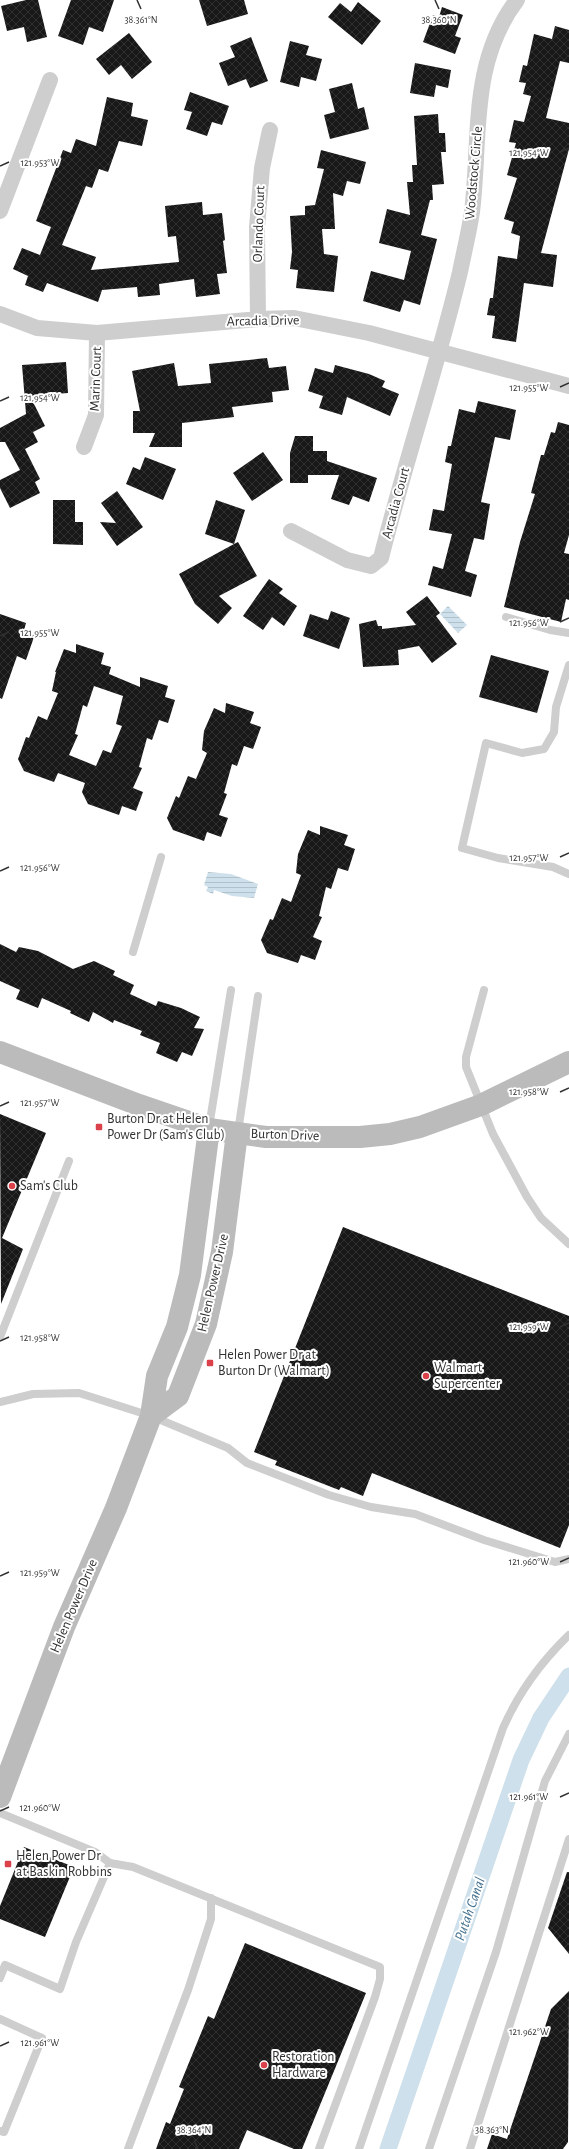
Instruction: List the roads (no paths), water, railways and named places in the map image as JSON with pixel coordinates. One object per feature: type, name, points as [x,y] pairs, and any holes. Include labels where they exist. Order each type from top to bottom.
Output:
[{"type":"street","name":"Woodstock Circle","points":[[439,351],[460,272],[472,213],[483,76],[488,54],[507,13],[517,0]]},
{"type":"street","points":[[0,211],[50,80]]},
{"type":"street","name":"Orlando Court","points":[[258,319],[257,227],[262,168],[270,130]]},
{"type":"street","name":"Arcadia Drive","points":[[0,314],[37,328],[97,333],[258,319],[294,318],[369,333],[569,386]]},
{"type":"street","name":"Marin Court","points":[[84,447],[96,415],[97,333]]},
{"type":"street","name":"Arcadia Court","points":[[291,531],[347,560],[371,566],[381,558],[439,351]]},
{"type":"street","name":"Burton Drive","points":[[0,1052],[139,1105],[209,1129],[266,1137],[360,1137],[390,1134],[420,1127],[481,1105],[569,1062]]},
{"type":"street","name":"Helen Power Drive","points":[[0,1796],[64,1627],[116,1508],[151,1416],[157,1376],[177,1327],[190,1275],[209,1129]]},
{"type":"street","name":"Helen Power Drive","points":[[151,1416],[178,1396],[206,1324],[222,1252],[237,1133]]},
{"type":"lane","points":[[506,617],[550,630],[569,633]]},
{"type":"lane","points":[[569,665],[556,707],[554,732],[544,748],[522,753],[486,743],[462,848],[498,858],[553,867],[569,874]]},
{"type":"lane","points":[[133,952],[161,857]]},
{"type":"lane","points":[[209,1129],[231,990]]},
{"type":"lane","points":[[484,990],[466,1057],[466,1066],[493,1133],[527,1197],[541,1218],[569,1244]]},
{"type":"lane","points":[[237,1133],[258,996]]},
{"type":"lane","points":[[0,1337],[69,1161]]},
{"type":"lane","points":[[0,1402],[33,1394],[78,1393],[151,1416],[228,1448],[246,1463],[329,1496],[371,1507],[415,1514],[484,1540],[555,1562],[569,1559]]},
{"type":"lane","points":[[359,2149],[503,1728],[511,1710],[533,1674],[549,1654],[569,1635]]},
{"type":"lane","points":[[429,2149],[496,1952],[545,1782],[569,1734]]},
{"type":"lane","points":[[0,1813],[95,1852],[110,1863],[133,1867],[380,1967],[380,1979],[375,1997],[319,2149]]},
{"type":"lane","points":[[470,2149],[569,1839]]},
{"type":"lane","points":[[0,1978],[5,1965],[60,1989],[76,1942],[110,1863]]},
{"type":"lane","points":[[128,2149],[188,1990],[211,1919],[211,1898]]},
{"type":"lane","points":[[0,2019],[42,2038],[4,2132],[0,2131]]},
{"type":"water","points":[[448,606],[467,625],[458,633],[440,614]]},
{"type":"water","points":[[208,872],[231,874],[258,884],[254,898],[232,896],[214,890],[213,894],[206,891],[208,887],[204,885]]},
{"type":"waterway","name":"Putah Canal","points":[[388,2149],[521,1760],[541,1718],[569,1676]]},
{"type":"place","name":"Burton Dr at Helen Power Dr (Sam's Club)","points":[[99,1127]]},
{"type":"place","name":"Sam's Club","points":[[12,1186]]},
{"type":"place","name":"Helen Power Dr at Burton Dr (Walmart)","points":[[210,1363]]},
{"type":"place","name":"Walmart Supercenter","points":[[426,1376]]},
{"type":"place","name":"Helen Power Dr at Baskin Robbins","points":[[8,1864]]},
{"type":"place","name":"Restoration Hardware","points":[[264,2065]]}]
